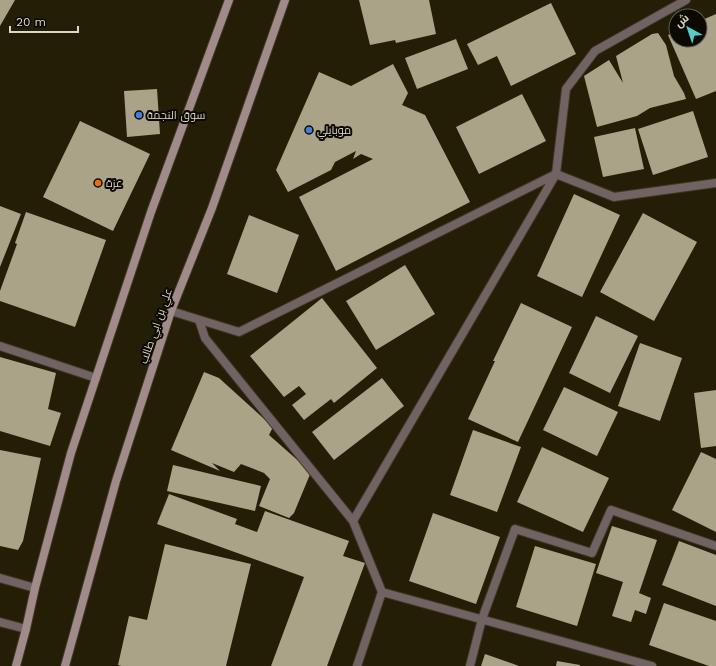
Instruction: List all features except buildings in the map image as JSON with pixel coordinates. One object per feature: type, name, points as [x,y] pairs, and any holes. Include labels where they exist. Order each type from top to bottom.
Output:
[{"type":"main road","points":[[16,666],[71,453],[151,212],[229,0]]},
{"type":"main road","name":"علي بن ابي طالب","points":[[65,666],[116,481],[171,311],[212,208],[285,0]]},
{"type":"street","points":[[353,521],[556,174],[566,88],[595,51],[686,0]]},
{"type":"street","points":[[171,311],[239,332],[556,174],[614,196],[715,184]]},
{"type":"street","points":[[199,320],[205,338],[353,521],[382,592],[357,666]]},
{"type":"street","points":[[0,346],[96,378]]},
{"type":"street","points":[[470,666],[482,619],[515,529],[592,552],[611,510],[716,546]]},
{"type":"street","points":[[0,578],[35,588]]},
{"type":"street","points":[[382,592],[652,666]]},
{"type":"street","points":[[0,622],[26,629]]},
{"type":"place","name":"سوق النجمة","points":[[139,115]]},
{"type":"place","name":"موبايلي","points":[[309,130]]},
{"type":"place","name":"عزة","points":[[98,183]]}]
